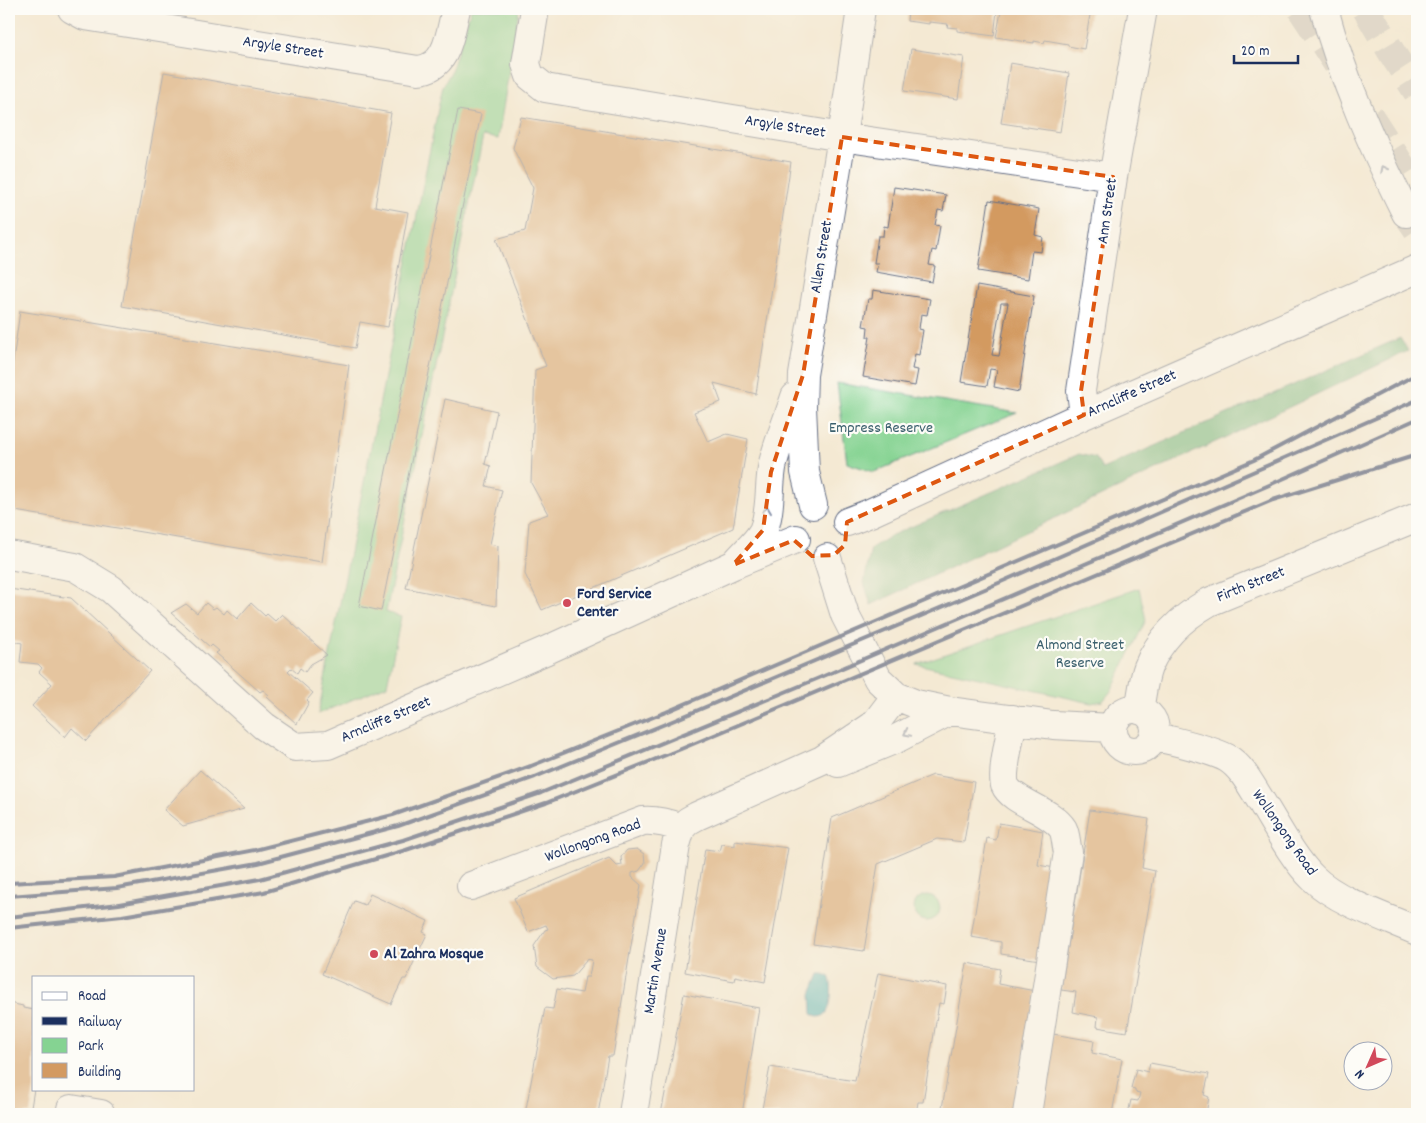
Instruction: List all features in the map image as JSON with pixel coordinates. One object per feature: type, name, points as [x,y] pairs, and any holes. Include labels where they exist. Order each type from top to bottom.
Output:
[{"type":"main road","name":"Argyle Street","points":[[72,9],[85,16],[426,70],[434,66],[446,47],[456,9]]},
{"type":"main road","name":"Argyle Street","points":[[535,9],[526,64],[530,76],[545,88],[842,137],[1113,177]]},
{"type":"main road","name":"Allen Street","points":[[814,505],[805,472],[802,375],[842,137],[861,9]]},
{"type":"main road","name":"Ann Street","points":[[1084,415],[1082,391],[1113,177],[1143,9]]},
{"type":"main road","points":[[1324,9],[1349,88],[1378,156],[1406,213]]},
{"type":"main road","name":"Arncliffe Street","points":[[847,522],[1084,415],[1417,269]]},
{"type":"main road","points":[[733,565],[763,530],[767,514],[771,472],[777,448],[802,375]]},
{"type":"main road","points":[[814,505],[830,506],[843,515],[849,530],[845,544],[834,555],[827,558],[812,556],[800,546],[796,539],[796,522],[800,515],[814,505]]},
{"type":"main road","name":"Firth Street","points":[[1139,710],[1148,667],[1172,630],[1188,614],[1209,602],[1417,517]]},
{"type":"main road","name":"Arncliffe Street","points":[[9,555],[75,566],[111,589],[264,726],[295,747],[328,745],[547,650],[733,565],[796,539]]},
{"type":"main road","points":[[827,558],[845,615],[878,679],[896,696],[916,704],[950,711],[1080,727],[1113,728]]},
{"type":"main road","points":[[681,828],[697,816],[822,760],[874,725],[896,696]]},
{"type":"main road","points":[[1133,709],[1139,710],[1150,717],[1154,723],[1154,736],[1152,742],[1147,747],[1134,751],[1121,747],[1114,735],[1113,728],[1122,713],[1133,709]]},
{"type":"main road","points":[[822,760],[839,763],[896,739],[950,711]]},
{"type":"main road","points":[[1013,719],[1004,771],[1005,785],[1014,795],[1054,818],[1064,831],[1068,852],[1027,1114]]},
{"type":"main road","name":"Wollongong Road","points":[[1154,736],[1217,754],[1228,759],[1246,777],[1312,878],[1328,890],[1347,900],[1417,931]]},
{"type":"main road","name":"Wollongong Road","points":[[472,886],[643,822],[654,820],[681,828]]},
{"type":"main road","name":"Martin Avenue","points":[[633,1114],[676,846],[681,828]]},
{"type":"main road","points":[[71,1109],[101,1114]]},
{"type":"highlighted area","points":[[842,137],[1113,177],[1081,391],[1084,415],[847,522],[845,545],[834,555],[812,556],[794,540],[733,565],[763,530],[771,472],[803,375]]},
{"type":"green space","points":[[471,9],[519,9],[498,139],[483,136],[386,612],[401,617],[387,685],[318,714],[439,104],[443,86],[451,72]]},
{"type":"green space","points":[[1400,338],[1408,351],[871,605],[864,583],[871,548],[892,535],[1079,454],[1096,458],[1102,469]]},
{"type":"green space","name":"Empress Reserve","points":[[837,383],[1017,413],[874,472],[847,463]]},
{"type":"green space","name":"Almond Street Reserve","points":[[1139,588],[1146,620],[1111,691],[1103,701],[1091,703],[916,664]]},
{"type":"green space","points":[[927,895],[936,899],[940,908],[936,917],[927,921],[918,917],[914,908],[918,899]]},
{"type":"water","points":[[819,974],[829,976],[831,994],[829,1009],[823,1016],[817,1017],[812,1014],[811,994]]},
{"type":"building","points":[[908,9],[1091,9],[1084,49],[1045,40],[1044,43],[1034,41],[1034,43],[996,37],[1001,12],[997,11],[994,36],[957,31],[957,28],[947,27],[948,24],[907,21]]},
{"type":"building","points":[[911,49],[964,57],[958,99],[904,91]]},
{"type":"building","points":[[1010,63],[1069,73],[1060,132],[1001,123]]},
{"type":"building","points":[[164,72],[391,113],[375,206],[408,212],[388,327],[360,322],[355,348],[122,306]]},
{"type":"building","points":[[458,110],[481,114],[381,611],[359,606]]},
{"type":"building","points":[[521,117],[791,162],[756,394],[714,383],[721,402],[694,412],[708,442],[727,434],[748,439],[733,528],[542,610],[525,574],[529,521],[548,514],[531,483],[535,370],[546,366],[496,239],[525,231],[533,188],[513,148]]},
{"type":"building","points":[[894,187],[946,195],[943,211],[938,210],[935,225],[940,226],[936,251],[932,250],[929,265],[935,266],[932,282],[876,272],[878,263],[874,263],[878,236],[883,236],[884,226],[888,227]]},
{"type":"building","points":[[989,200],[1039,209],[1035,235],[1043,237],[1041,252],[1032,251],[1028,279],[978,271]]},
{"type":"building","points":[[977,286],[1034,296],[1019,392],[994,387],[997,370],[990,369],[987,386],[961,382]],"holes":[[[1001,303],[1008,303],[999,356],[992,355]]]},
{"type":"building","points":[[873,290],[930,299],[927,315],[921,314],[919,329],[923,330],[919,355],[915,354],[912,369],[918,370],[915,386],[863,377],[870,337],[867,337],[868,327],[863,326],[868,299],[872,299]]},
{"type":"building","points":[[20,311],[349,365],[322,562],[9,510],[9,390]]},
{"type":"building","points":[[445,399],[497,411],[485,464],[491,466],[486,486],[502,490],[490,544],[498,546],[496,606],[406,588]]},
{"type":"building","points":[[9,589],[71,598],[150,671],[86,741],[72,728],[65,737],[32,706],[52,684],[39,672],[42,668],[38,664],[20,662],[22,643],[9,640]]},
{"type":"building","points":[[206,603],[213,609],[216,607],[224,614],[227,610],[237,619],[251,603],[265,616],[267,614],[275,621],[282,614],[327,655],[311,664],[305,672],[300,668],[297,673],[291,668],[288,671],[313,693],[307,700],[309,702],[297,724],[267,697],[269,695],[263,690],[260,692],[216,653],[219,651],[212,645],[210,647],[171,613],[186,604],[197,613]]},
{"type":"building","points":[[200,770],[244,809],[183,826],[164,810]]},
{"type":"building","points":[[933,775],[974,782],[964,842],[937,839],[878,864],[864,951],[813,944],[832,818]]},
{"type":"building","points":[[1090,810],[1149,819],[1142,868],[1155,871],[1127,1032],[1097,1027],[1098,1017],[1073,1012],[1076,992],[1061,990]]},
{"type":"building","points":[[999,823],[1043,831],[1038,865],[1055,868],[1040,960],[1001,954],[1001,942],[971,937],[987,838],[996,840]]},
{"type":"building","points":[[735,841],[788,848],[765,982],[735,976],[734,981],[685,972],[705,849],[720,851],[722,844],[735,846]]},
{"type":"building","points":[[637,849],[644,854],[645,863],[639,871],[632,873],[632,877],[641,885],[613,1056],[608,1056],[598,1114],[525,1114],[545,1008],[553,1009],[557,989],[582,993],[585,977],[589,977],[592,960],[586,959],[573,976],[553,979],[537,967],[534,946],[545,930],[548,929],[546,925],[528,932],[514,898],[609,858],[617,866],[622,865],[621,857],[627,850]]},
{"type":"building","name":"Al Zahra Mosque","points":[[370,894],[428,921],[423,932],[427,934],[406,979],[403,979],[391,1004],[322,974],[354,901],[365,905]]},
{"type":"building","points":[[967,963],[1000,969],[998,984],[1035,991],[1015,1114],[941,1114]]},
{"type":"building","points":[[878,973],[947,986],[944,1004],[939,1003],[923,1102],[918,1102],[916,1114],[761,1114],[770,1067],[855,1081]]},
{"type":"building","points":[[684,994],[759,1008],[742,1114],[661,1114]]},
{"type":"building","points":[[9,1003],[32,1010],[32,1090],[34,1090],[30,1114],[9,1114]]},
{"type":"building","points":[[1053,1034],[1094,1041],[1092,1053],[1122,1059],[1112,1114],[1040,1114]]},
{"type":"building","points":[[1150,1063],[1209,1074],[1204,1095],[1209,1097],[1206,1114],[1128,1114],[1131,1100],[1138,1101],[1140,1093],[1135,1092],[1135,1089],[1131,1088],[1136,1069],[1148,1072]]},
{"type":"tunnel","points":[[1301,9],[1337,64]]},
{"type":"tunnel","points":[[1366,9],[1417,92]]},
{"type":"tunnel","points":[[1369,115],[1417,190]]},
{"type":"tunnel","points":[[1406,213],[1417,229]]},
{"type":"railway","points":[[9,883],[114,877],[255,850],[393,815],[531,766],[666,712],[1254,460],[1417,374]]},
{"type":"railway","points":[[9,896],[117,888],[258,863],[398,826],[535,777],[670,722],[985,589],[1417,400]]},
{"type":"railway","points":[[9,917],[119,904],[260,879],[403,840],[541,793],[819,678],[1267,486],[1417,419]]},
{"type":"railway","points":[[9,928],[122,916],[264,892],[406,850],[546,803],[681,749],[1273,500],[1417,455]]},
{"type":"place","name":"Ford Service Center","points":[[567,603]]},
{"type":"place","name":"Al Zahra Mosque","points":[[374,954]]}]
